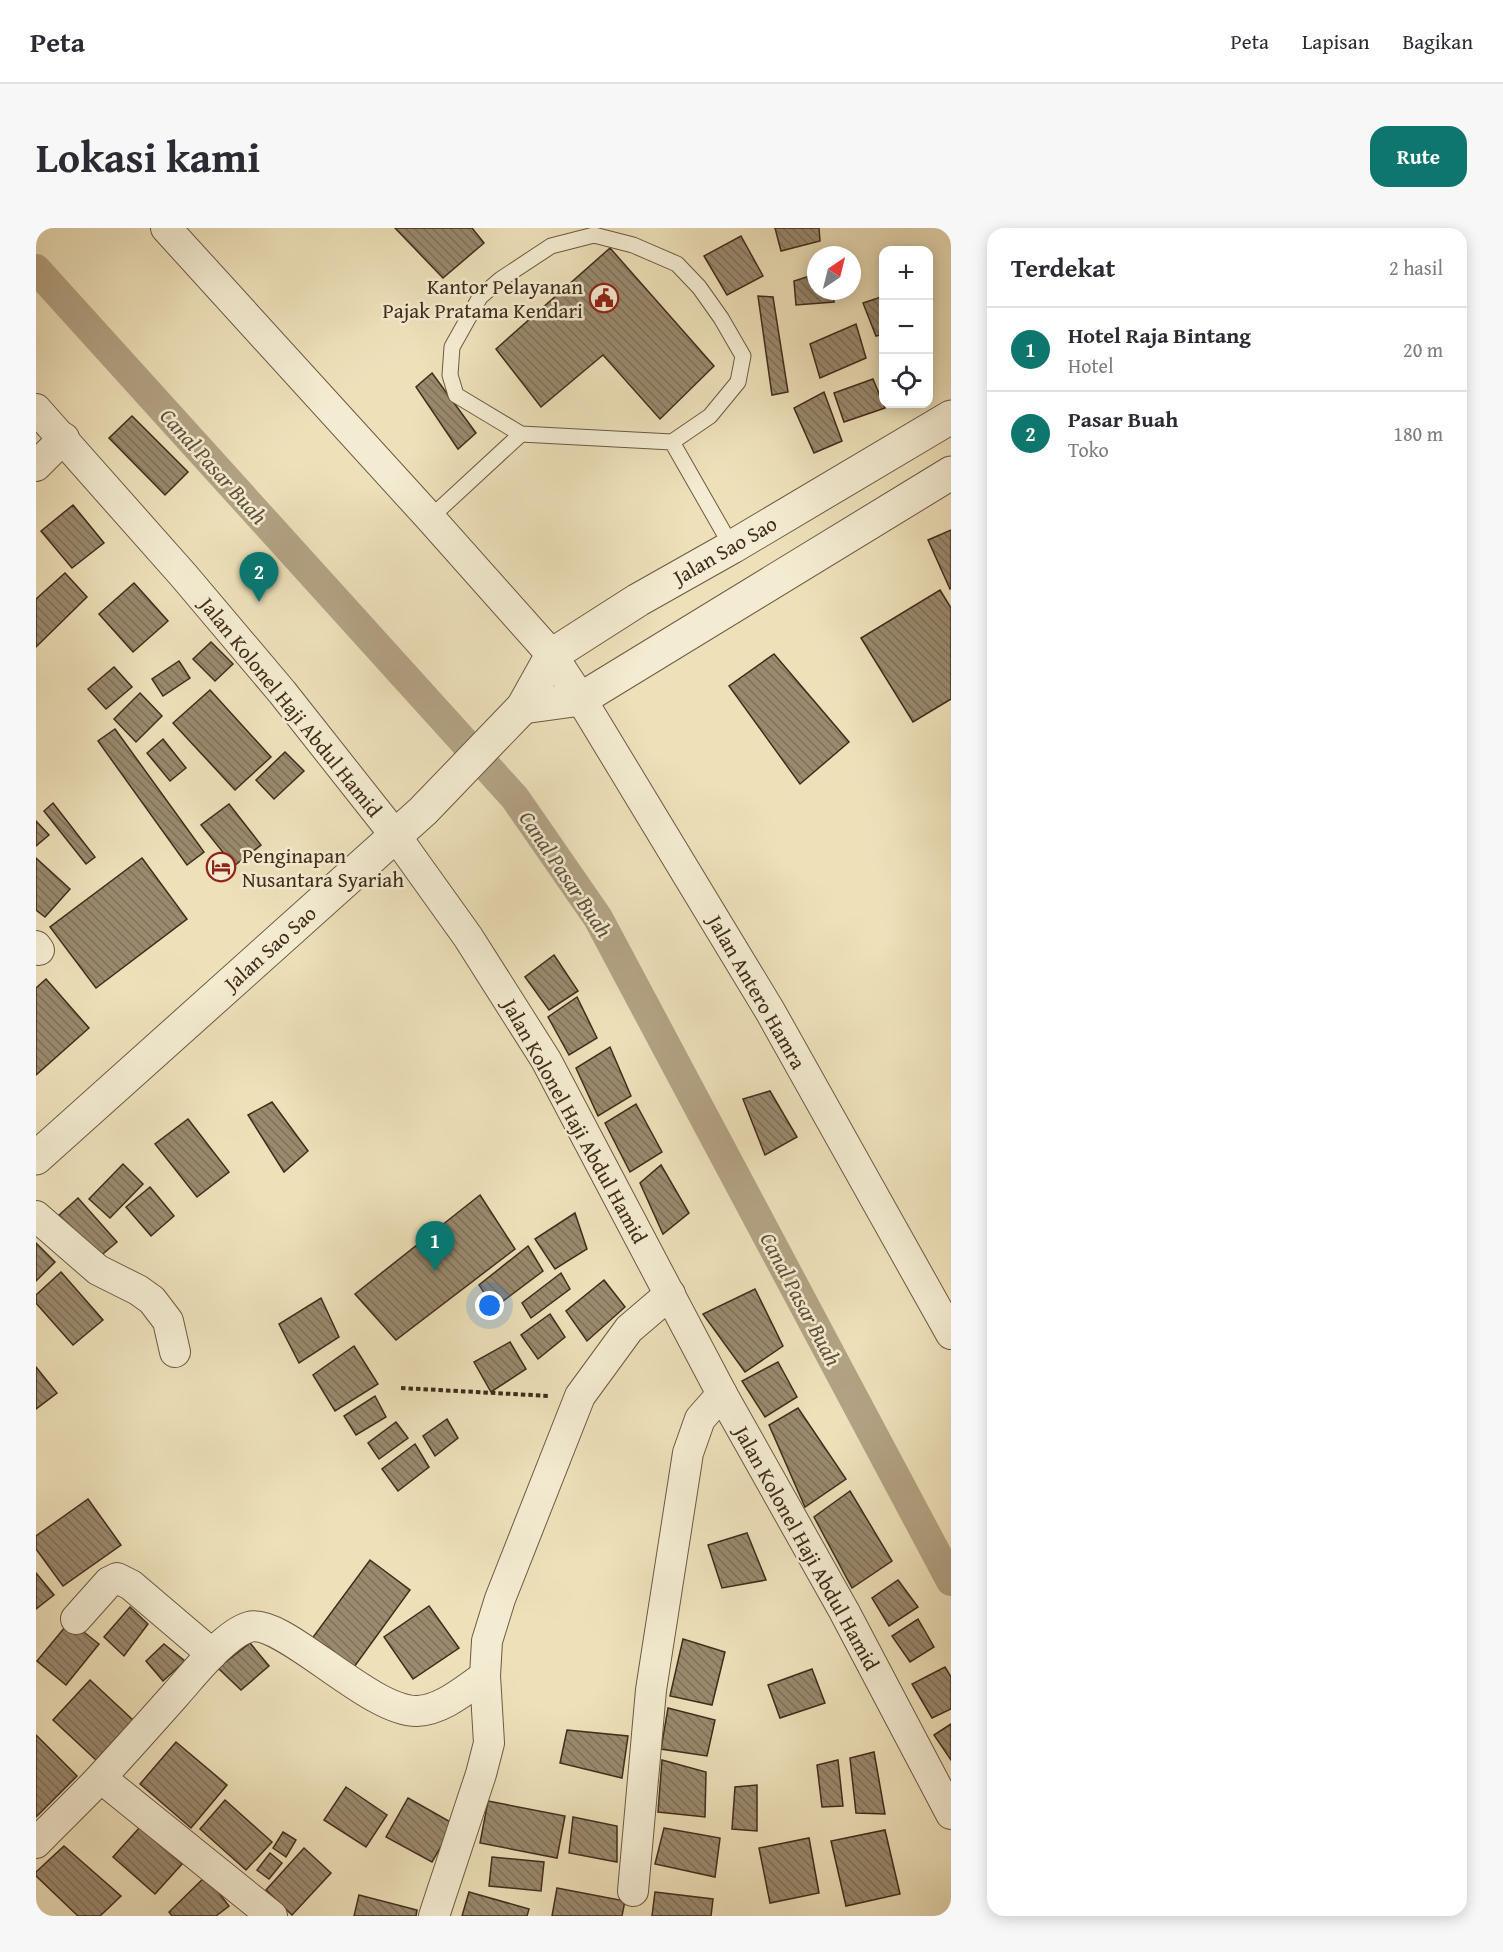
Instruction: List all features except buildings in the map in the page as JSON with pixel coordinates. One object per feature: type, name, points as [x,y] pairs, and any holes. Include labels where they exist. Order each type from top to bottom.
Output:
[{"type":"street","name":"Jalan Antero Hamra","points":[[166,228],[552,655],[770,1011],[951,1334]]},
{"type":"street","name":"Jalan Kolonel Haji Abdul Hamid","points":[[36,409],[64,438],[282,692],[395,835],[468,936],[546,1060],[722,1394],[844,1611],[951,1814]]},
{"type":"street","name":"Jalan Sao Sao","points":[[36,1158],[423,811],[523,707],[552,655],[638,600],[951,417]]},
{"type":"street","points":[[36,466],[64,438]]},
{"type":"street","points":[[523,707],[581,699],[951,473]]},
{"type":"street","points":[[36,1216],[98,1270],[138,1290],[152,1300],[168,1322],[175,1352]]},
{"type":"street","points":[[434,1916],[489,1743],[485,1676],[487,1641],[500,1599],[580,1396],[629,1329],[670,1294]]},
{"type":"street","points":[[633,1891],[651,1690],[688,1453],[700,1419],[722,1394]]},
{"type":"street","points":[[76,1619],[110,1582],[117,1578],[126,1581],[136,1589],[212,1654]]},
{"type":"street","points":[[36,1843],[100,1778],[212,1654],[240,1630],[251,1626],[262,1626],[298,1645],[340,1675],[401,1710],[418,1711],[443,1704],[485,1676]]},
{"type":"street","points":[[100,1778],[272,1916]]},
{"type":"lane","points":[[594,235],[633,245],[676,264],[699,287],[743,356],[738,382],[710,416],[672,442],[521,434],[456,395],[450,375],[452,347],[480,297],[501,279],[551,246],[594,235]]},
{"type":"lane","points":[[430,518],[521,434]]},
{"type":"lane","points":[[672,442],[732,547]]},
{"type":"path","points":[[401,1388],[513,1395],[580,1396]]},
{"type":"waterway","name":"Canal Pasar Buah","points":[[36,269],[515,798],[598,918],[951,1581]]},
{"type":"place","name":"Kantor Pelayanan Pajak Pratama Kendari","points":[[604,298]]},
{"type":"place","name":"Pasar Buah","points":[[259,602]]},
{"type":"place","name":"Penginapan Nusantara Syariah","points":[[221,867]]},
{"type":"place","name":"Hotel Raja Bintang","points":[[435,1271]]}]
